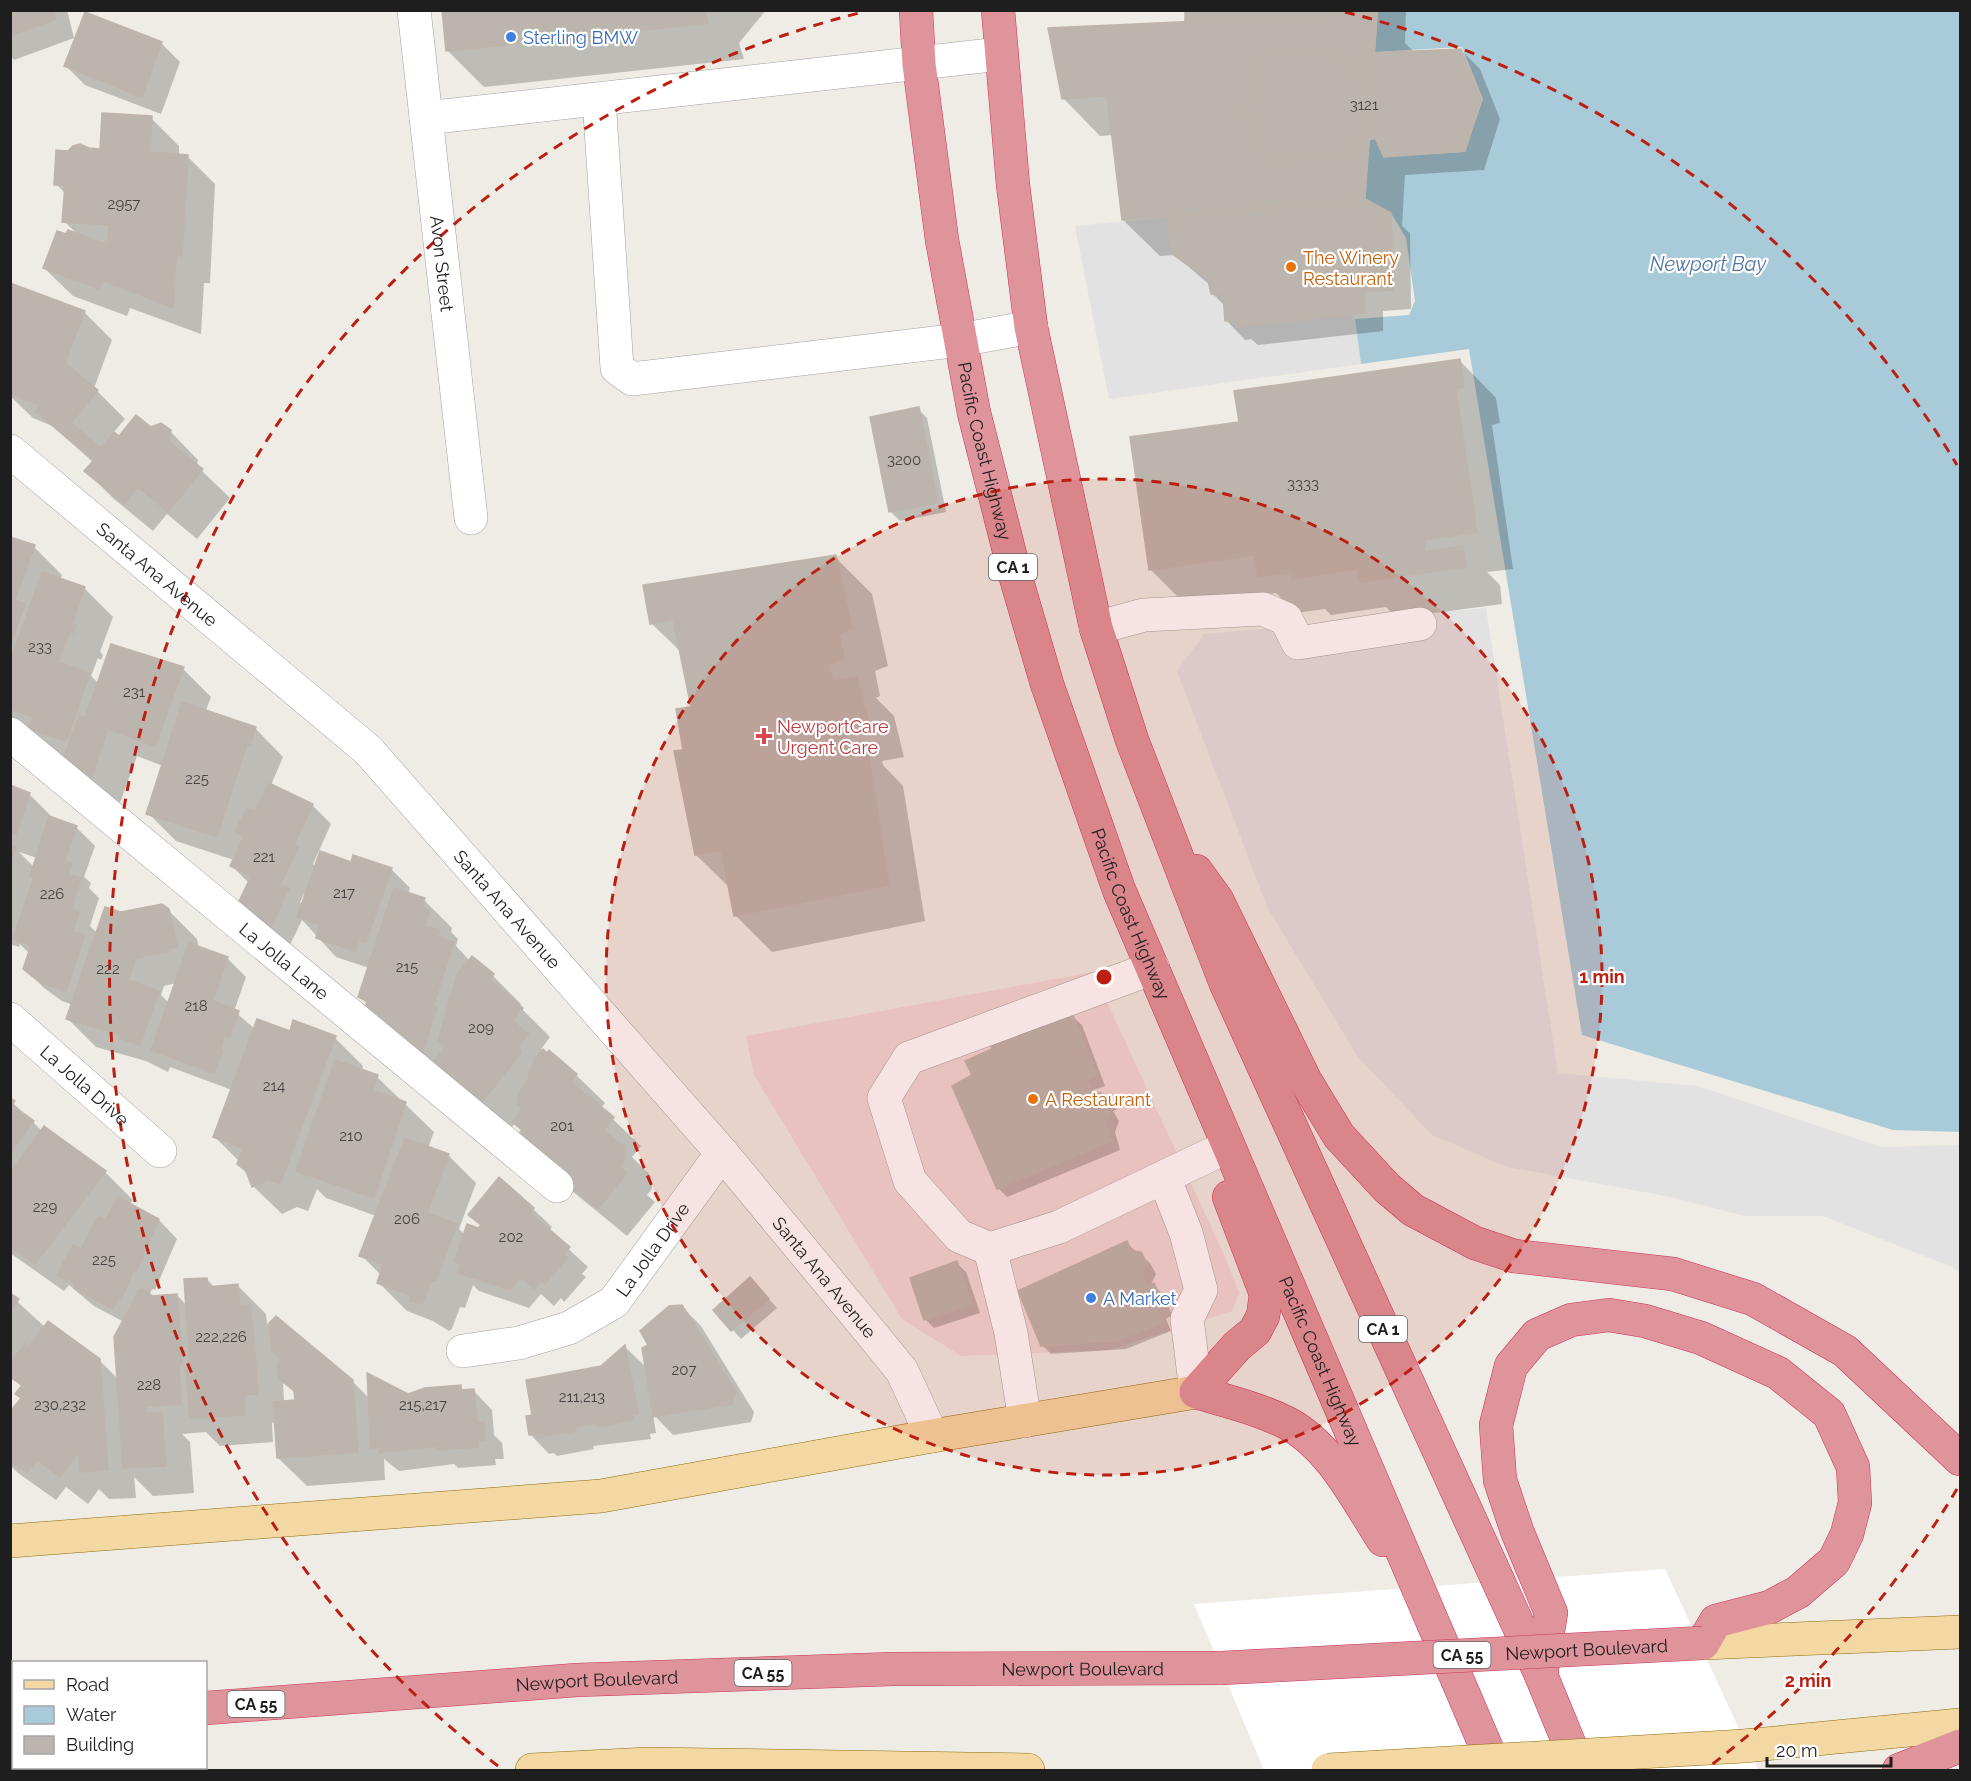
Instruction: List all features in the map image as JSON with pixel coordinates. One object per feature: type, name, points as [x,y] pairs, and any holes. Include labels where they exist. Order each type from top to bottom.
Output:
[{"type":"highway","name":"Pacific Coast Highway","points":[[916,10],[919,64],[942,240],[974,413],[1047,684],[1119,890],[1210,1096],[1496,1770]]},
{"type":"highway","name":"CA 1","points":[[998,10],[1000,54],[1031,327],[1096,628],[1132,740],[1163,826],[1226,984],[1541,1675],[1580,1770]]},
{"type":"highway","points":[[1163,826],[1217,900],[1305,1080],[1339,1136],[1387,1188],[1413,1210],[1474,1242],[1514,1256],[1673,1274],[1754,1299],[1845,1352],[1960,1459]]},
{"type":"highway","points":[[1210,1096],[1212,1154],[1266,1294],[1263,1316],[1255,1331],[1237,1346],[1196,1392],[1252,1408],[1289,1424],[1303,1434],[1332,1463],[1430,1611]]},
{"type":"highway","points":[[1541,1675],[1551,1613],[1517,1531],[1500,1480],[1496,1425],[1510,1366],[1537,1335],[1571,1320],[1609,1315],[1645,1321],[1701,1338],[1778,1373],[1829,1414],[1853,1467],[1855,1503],[1847,1534],[1834,1562],[1798,1592],[1770,1607],[1716,1621],[1702,1643]]},
{"type":"highway","name":"Newport Boulevard","points":[[207,1708],[577,1680],[893,1669],[1221,1668],[1702,1643]]},
{"type":"highway","points":[[1899,1770],[1960,1746]]},
{"type":"main road","points":[[10,1541],[601,1496],[932,1436],[1196,1392]]},
{"type":"main road","name":"Newport Boulevard","points":[[1702,1643],[1960,1632]]},
{"type":"main road","points":[[1328,1770],[1744,1746],[1960,1725]]},
{"type":"main road","points":[[532,1770],[648,1764],[1028,1770]]},
{"type":"street","name":"Avon Street","points":[[414,10],[471,518]]},
{"type":"street","points":[[426,118],[1000,54]]},
{"type":"street","points":[[599,99],[617,368],[632,379],[960,340],[1031,327]]},
{"type":"street","name":"Santa Ana Avenue","points":[[10,451],[368,750],[722,1153],[902,1371],[932,1436]]},
{"type":"street","points":[[1096,628],[1144,615],[1263,609],[1286,619],[1298,643],[1420,624]]},
{"type":"street","name":"La Jolla Lane","points":[[10,734],[557,1186]]},
{"type":"street","points":[[1153,968],[909,1058],[884,1098],[910,1181],[959,1236],[990,1249],[1059,1227],[1212,1154]]},
{"type":"street","name":"La Jolla Drive","points":[[10,1019],[160,1151]]},
{"type":"street","name":"La Jolla Drive","points":[[463,1351],[519,1343],[569,1328],[614,1302],[722,1153]]},
{"type":"street","points":[[1164,1177],[1186,1233],[1201,1290],[1187,1319],[1196,1392]]},
{"type":"street","points":[[990,1249],[1011,1333],[1025,1421]]},
{"type":"shaded area","points":[[1168,217],[1171,253],[1208,280],[1211,294],[1223,294],[1225,321],[1350,314],[1355,319],[1361,364],[1109,399],[1075,226]]},
{"type":"shaded area","points":[[1486,608],[1558,1073],[1697,1086],[1882,1147],[1960,1145],[1960,1274],[1952,1267],[1823,1216],[1745,1216],[1671,1197],[1507,1167],[1432,1135],[1358,1057],[1268,909],[1177,671],[1204,634]]},
{"type":"shaded area","points":[[1093,972],[1226,1259],[1239,1293],[1232,1311],[1109,1350],[961,1356],[902,1319],[754,1075],[746,1036]]},
{"type":"water","name":"Newport Bay","points":[[1378,11],[1960,11],[1960,1132],[1893,1130],[1582,1035],[1469,349],[1361,364],[1355,319],[1409,315],[1415,301],[1406,238],[1391,213],[1365,199],[1370,140],[1375,139],[1384,157],[1465,152],[1483,99],[1462,47],[1375,52]]},
{"type":"pier","points":[[1665,1569],[1758,1770],[1264,1770],[1194,1604]]},
{"type":"building","points":[[10,10],[53,10],[56,19],[10,36]]},
{"type":"building","name":"Sterling BMW","points":[[442,10],[705,10],[708,23],[446,51]]},
{"type":"building","points":[[1185,10],[1377,10],[1377,13],[1185,22]]},
{"type":"building","points":[[85,12],[162,42],[142,97],[64,66]]},
{"type":"building","points":[[1377,13],[1365,199],[1122,220],[1107,96],[1062,99],[1048,28]]},
{"type":"building","points":[[1461,49],[1481,99],[1465,151],[1384,157],[1375,138],[1354,139],[1344,156],[1267,161],[1246,111],[1265,53],[1340,52],[1352,77],[1364,76],[1370,53]]},
{"type":"building","points":[[102,113],[152,116],[150,152],[188,155],[182,256],[176,255],[173,308],[102,280],[99,289],[43,268],[57,231],[66,234],[68,230],[108,245],[109,225],[62,222],[65,185],[54,185],[56,150],[68,151],[80,144],[100,149]]},
{"type":"building","name":"The Winery Restaurant","points":[[1365,199],[1391,213],[1393,290],[1364,292],[1365,313],[1237,327],[1236,320],[1225,321],[1223,294],[1211,294],[1208,280],[1171,253],[1168,217]]},
{"type":"building","points":[[10,283],[85,311],[65,363],[98,390],[71,423],[101,448],[114,432],[119,436],[136,415],[151,427],[161,423],[171,430],[169,442],[203,469],[168,512],[138,487],[124,504],[84,471],[94,460],[36,412],[39,405],[10,393]]},
{"type":"building","points":[[1460,359],[1464,387],[1456,389],[1477,532],[1424,540],[1425,552],[1463,546],[1466,567],[1359,582],[1357,569],[1292,579],[1292,572],[1258,577],[1254,555],[1149,570],[1130,437],[1239,422],[1234,391]]},
{"type":"building","points":[[919,407],[938,503],[889,512],[870,417]]},
{"type":"building","points":[[10,537],[35,545],[15,600],[25,604],[10,646]]},
{"type":"building","name":"NewportCare Urgent Care","points":[[836,555],[852,629],[839,634],[844,659],[827,665],[833,681],[857,677],[868,720],[846,725],[850,752],[867,747],[889,885],[734,916],[721,850],[695,855],[674,751],[683,750],[676,709],[691,707],[673,619],[650,624],[643,585]]},
{"type":"building","points":[[42,572],[85,587],[72,624],[76,626],[73,633],[70,631],[58,662],[90,673],[66,741],[28,728],[33,717],[10,709],[10,662]]},
{"type":"building","points":[[111,644],[184,667],[155,746],[108,729],[88,787],[61,765],[79,716],[85,718]]},
{"type":"building","points":[[182,702],[256,727],[250,745],[247,744],[217,837],[146,814]]},
{"type":"building","points":[[269,783],[313,804],[294,845],[298,847],[281,884],[289,888],[271,927],[235,910],[251,876],[230,866],[244,836],[235,832],[247,808],[255,812]]},
{"type":"building","points":[[10,785],[30,793],[16,834],[10,832]]},
{"type":"building","points":[[49,816],[77,826],[65,860],[72,863],[69,874],[81,878],[71,909],[79,912],[73,931],[85,935],[66,991],[41,983],[23,969],[31,945],[13,939],[34,877],[30,876]]},
{"type":"building","points":[[10,845],[16,847],[10,863]]},
{"type":"building","points":[[320,851],[351,862],[353,855],[392,868],[366,942],[359,940],[355,951],[316,938],[320,925],[297,917]]},
{"type":"building","points":[[394,888],[425,898],[422,907],[430,910],[425,926],[440,930],[438,937],[454,942],[433,1007],[437,1008],[422,1054],[363,1015],[367,1001],[358,997]]},
{"type":"building","points":[[162,904],[169,909],[177,947],[168,949],[168,952],[136,958],[128,980],[159,991],[140,1045],[120,1038],[121,1035],[66,1019],[105,907],[121,912]]},
{"type":"building","points":[[189,943],[228,957],[213,1001],[239,1011],[230,1037],[224,1035],[220,1049],[223,1050],[214,1073],[151,1050]]},
{"type":"building","points":[[472,956],[494,974],[490,980],[523,1008],[512,1021],[529,1034],[517,1048],[521,1051],[519,1056],[477,1108],[432,1063],[446,1046],[438,1040],[457,975]]},
{"type":"building","name":"A Restaurant","points":[[1073,1015],[1097,1076],[1086,1080],[1092,1091],[1103,1094],[1109,1101],[1105,1102],[1110,1111],[1106,1122],[1112,1141],[997,1189],[952,1086],[972,1075],[965,1061],[992,1049],[989,1040]]},
{"type":"building","points":[[257,1019],[290,1031],[293,1020],[336,1036],[280,1184],[268,1180],[252,1187],[246,1171],[237,1164],[243,1148],[213,1137]]},
{"type":"building","points":[[543,1049],[547,1053],[549,1050],[577,1074],[571,1082],[614,1117],[604,1130],[624,1147],[624,1161],[619,1167],[627,1173],[598,1209],[513,1140],[522,1130],[512,1122],[522,1109],[517,1102],[534,1060]]},
{"type":"building","points":[[335,1060],[378,1075],[373,1090],[406,1102],[374,1198],[296,1171]]},
{"type":"building","points":[[10,1098],[15,1101],[12,1105],[34,1121],[10,1153]]},
{"type":"building","points":[[44,1126],[106,1171],[35,1264],[10,1247],[10,1173]]},
{"type":"building","points":[[405,1138],[449,1154],[427,1213],[457,1224],[436,1281],[432,1280],[424,1301],[420,1304],[411,1301],[410,1295],[377,1283],[383,1264],[359,1256]]},
{"type":"building","points":[[499,1177],[534,1208],[530,1213],[570,1247],[564,1254],[568,1257],[545,1284],[541,1281],[534,1289],[521,1277],[510,1290],[458,1273],[461,1264],[454,1262],[467,1224],[478,1228],[481,1225],[468,1215]]},
{"type":"building","points":[[118,1197],[159,1219],[136,1272],[133,1271],[121,1300],[118,1299],[113,1309],[74,1288],[75,1284],[57,1275],[73,1245],[81,1249],[98,1217],[106,1220]]},
{"type":"building","name":"A Market","points":[[1127,1241],[1132,1251],[1141,1252],[1147,1264],[1142,1274],[1147,1286],[1154,1283],[1164,1306],[1157,1309],[1163,1322],[1117,1341],[1041,1346],[1018,1291]]},
{"type":"building","points":[[957,1261],[972,1304],[924,1320],[910,1278]]},
{"type":"building","points":[[750,1277],[769,1299],[731,1331],[713,1310]]},
{"type":"building","points":[[207,1278],[208,1287],[238,1284],[240,1306],[251,1305],[258,1394],[244,1395],[245,1415],[190,1418],[186,1368],[190,1368],[184,1279]]},
{"type":"building","points":[[139,1290],[149,1290],[150,1296],[177,1294],[182,1364],[179,1365],[181,1404],[146,1406],[147,1413],[162,1412],[166,1466],[123,1468],[114,1337]]},
{"type":"building","points":[[10,1293],[19,1299],[10,1311]]},
{"type":"building","points":[[682,1305],[736,1392],[732,1404],[653,1417],[642,1348],[648,1345],[640,1331],[669,1306]]},
{"type":"building","points":[[276,1316],[353,1380],[358,1452],[277,1458],[273,1402],[295,1400],[294,1391],[278,1378],[278,1364],[281,1359],[272,1351],[269,1323]]},
{"type":"building","points":[[48,1321],[100,1359],[108,1470],[80,1472],[79,1451],[60,1477],[37,1460],[27,1473],[10,1461],[10,1412],[21,1398],[15,1394],[22,1385],[10,1377],[10,1364],[25,1344],[29,1347]]},
{"type":"building","points":[[625,1345],[638,1414],[632,1415],[633,1420],[597,1427],[596,1423],[575,1427],[576,1431],[537,1438],[536,1434],[529,1435],[526,1416],[532,1415],[526,1380],[601,1366]]},
{"type":"building","points":[[367,1373],[408,1394],[425,1388],[461,1385],[461,1390],[474,1389],[477,1423],[484,1422],[485,1440],[477,1441],[478,1447],[437,1450],[437,1446],[379,1453],[379,1448],[371,1448]]},
{"type":"place","name":"Sterling BMW","points":[[511,37]]},
{"type":"place","name":"The Winery Restaurant","points":[[1291,267]]},
{"type":"place","name":"NewportCare Urgent Care","points":[[764,736]]},
{"type":"place","name":"A Restaurant","points":[[1033,1099]]},
{"type":"place","name":"A Market","points":[[1091,1298]]}]
